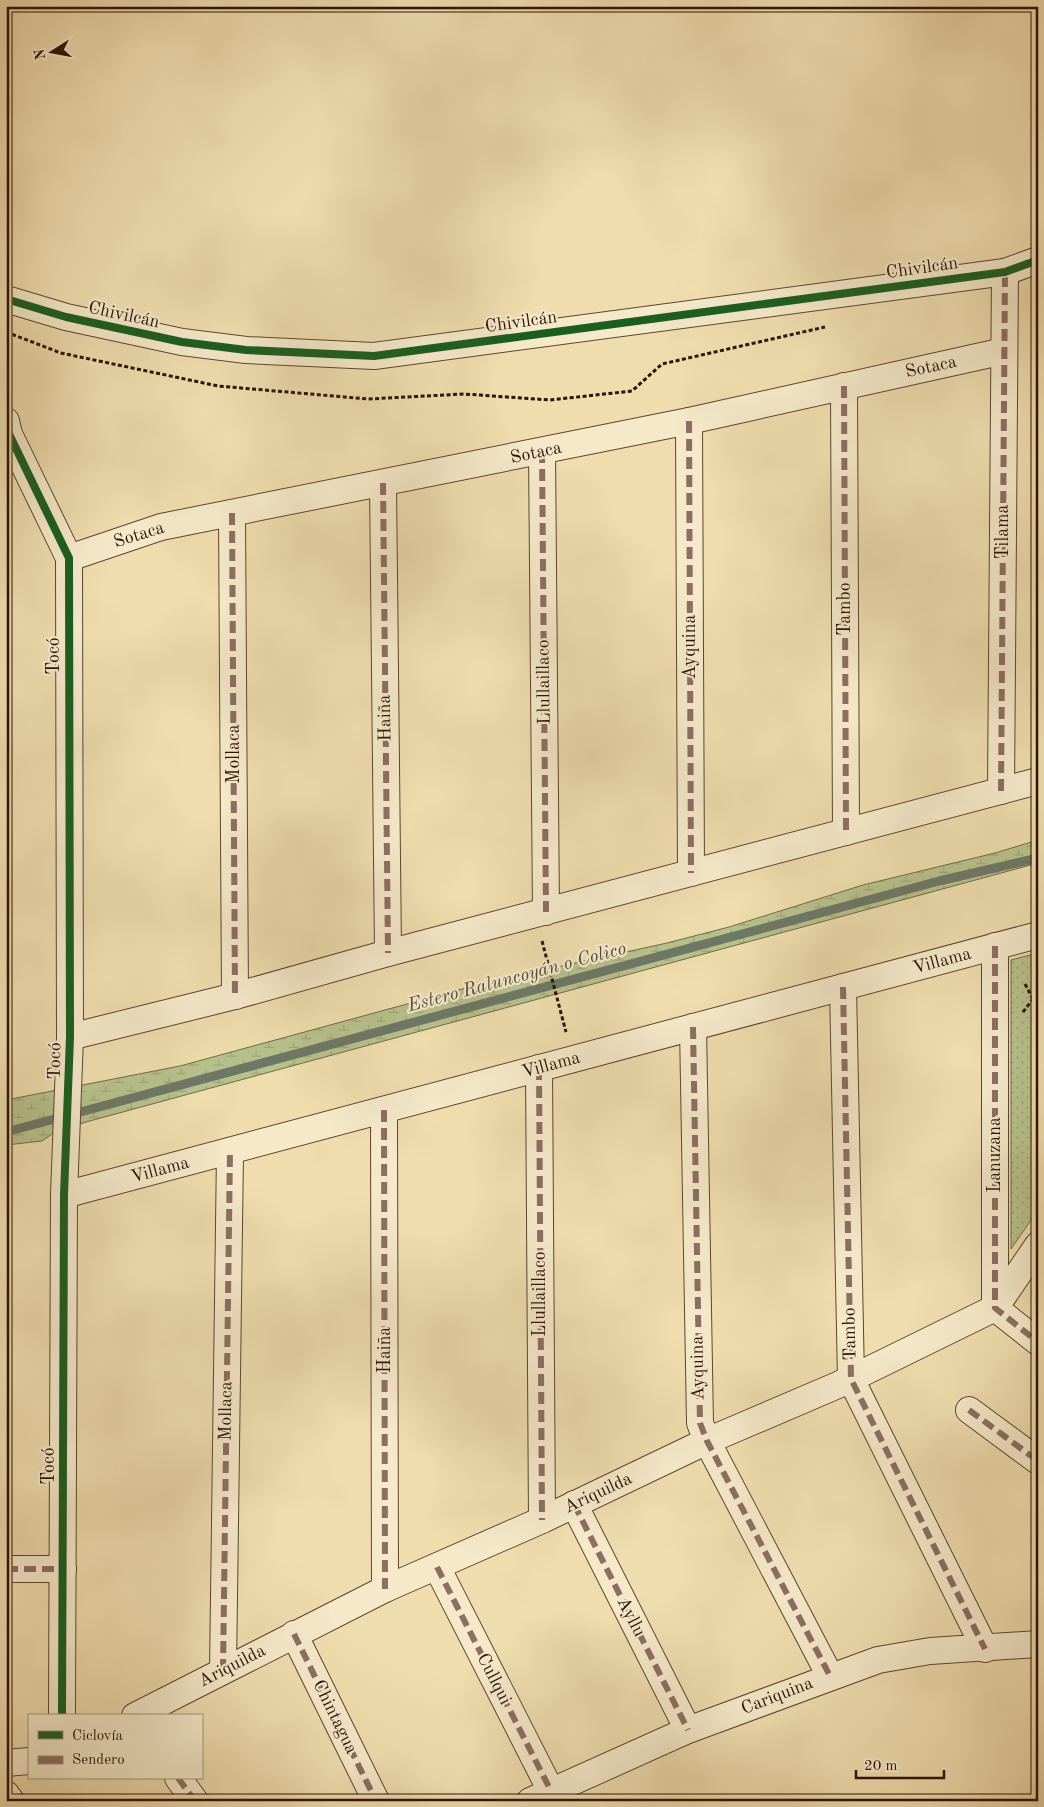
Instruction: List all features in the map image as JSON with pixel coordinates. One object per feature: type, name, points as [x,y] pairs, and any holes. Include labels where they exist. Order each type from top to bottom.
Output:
[{"type":"street","name":"Chivilcán","points":[[7,305],[182,342],[255,351],[374,356],[1005,272],[1038,260]]},
{"type":"street","name":"Tilama","points":[[1001,791],[1005,272]]},
{"type":"street","name":"Sotaca","points":[[69,558],[161,527],[383,484],[689,421],[1004,351]]},
{"type":"street","name":"Tambo","points":[[844,386],[846,832]]},
{"type":"street","name":"Tocó","points":[[6,421],[9,434],[69,558],[70,1037],[64,1195],[62,1714]]},
{"type":"street","name":"Ayquina","points":[[689,421],[691,873]]},
{"type":"street","name":"Llullaillaco","points":[[542,451],[546,912]]},
{"type":"street","name":"Haiña","points":[[383,484],[388,953]]},
{"type":"street","name":"Mollaca","points":[[232,513],[235,996]]},
{"type":"street","points":[[70,1037],[235,996],[388,953],[1038,781]]},
{"type":"street","name":"Villama","points":[[64,1195],[1038,935]]},
{"type":"street","name":"Lanuzana","points":[[994,1308],[995,946]]},
{"type":"street","name":"Tambo","points":[[843,987],[851,1379],[985,1648]]},
{"type":"street","name":"Ayquina","points":[[693,1027],[700,1423],[707,1441],[830,1676]]},
{"type":"street","name":"Llullaillaco","points":[[539,1068],[542,1520]]},
{"type":"street","name":"Haiña","points":[[384,1110],[385,1590]]},
{"type":"street","name":"Mollaca","points":[[223,1671],[230,1151]]},
{"type":"street","name":"Ariquilda","points":[[139,1714],[294,1634],[385,1590],[542,1520],[707,1441],[851,1379],[994,1308],[1038,1245]]},
{"type":"street","points":[[994,1308],[1038,1342]]},
{"type":"street","points":[[969,1410],[1038,1461]]},
{"type":"street","name":"Ayllu","points":[[574,1504],[688,1730]]},
{"type":"street","name":"Cullqui","points":[[437,1567],[540,1796]]},
{"type":"street","points":[[6,1569],[63,1569]]},
{"type":"street","name":"Chintagua","points":[[294,1634],[376,1801]]},
{"type":"street","name":"Cariquina","points":[[540,1796],[688,1730],[830,1676],[878,1660],[930,1651],[1038,1644]]},
{"type":"street","points":[[6,1763],[28,1761]]},
{"type":"street","points":[[179,1780],[195,1801]]},
{"type":"street","points":[[6,1794],[11,1801]]},
{"type":"path","points":[[540,937],[564,1023]]},
{"type":"green space","points":[[1038,840],[1038,863],[86,1122],[52,1134],[42,1141],[6,1145],[6,1100],[180,1066],[484,983],[667,943],[729,927],[863,885],[995,853]]},
{"type":"green space","points":[[1038,953],[1038,1210],[1011,1249],[1011,960]]},
{"type":"waterway","name":"Estero Raluncoyán o Colico","points":[[6,1132],[939,881],[1038,858]]},
{"type":"marked path","points":[[1001,791],[1005,272]]},
{"type":"marked path","points":[[844,386],[846,832]]},
{"type":"marked path","points":[[689,421],[691,873]]},
{"type":"marked path","points":[[542,451],[546,912]]},
{"type":"marked path","points":[[383,483],[388,953]]},
{"type":"marked path","points":[[232,513],[235,996]]},
{"type":"marked path","points":[[995,946],[995,1308],[1038,1342]]},
{"type":"marked path","points":[[843,987],[851,1379],[985,1649]]},
{"type":"marked path","points":[[693,1027],[700,1423],[707,1441],[830,1676]]},
{"type":"marked path","points":[[539,1068],[542,1520]]},
{"type":"marked path","points":[[384,1110],[385,1589]]},
{"type":"marked path","points":[[223,1671],[230,1151]]},
{"type":"marked path","points":[[969,1410],[1038,1461]]},
{"type":"marked path","points":[[574,1504],[688,1730]]},
{"type":"marked path","points":[[437,1567],[551,1791]]},
{"type":"marked path","points":[[6,1569],[63,1569]]},
{"type":"marked path","points":[[294,1634],[376,1801]]},
{"type":"marked path","points":[[179,1780],[195,1801]]},
{"type":"marked path","points":[[6,1794],[11,1801]]},
{"type":"cycle path","points":[[6,299],[66,317],[182,342],[246,350],[374,356],[1005,272],[1038,260]]},
{"type":"cycle path","points":[[6,421],[9,434],[69,558],[70,1037],[64,1195],[62,1714]]}]
